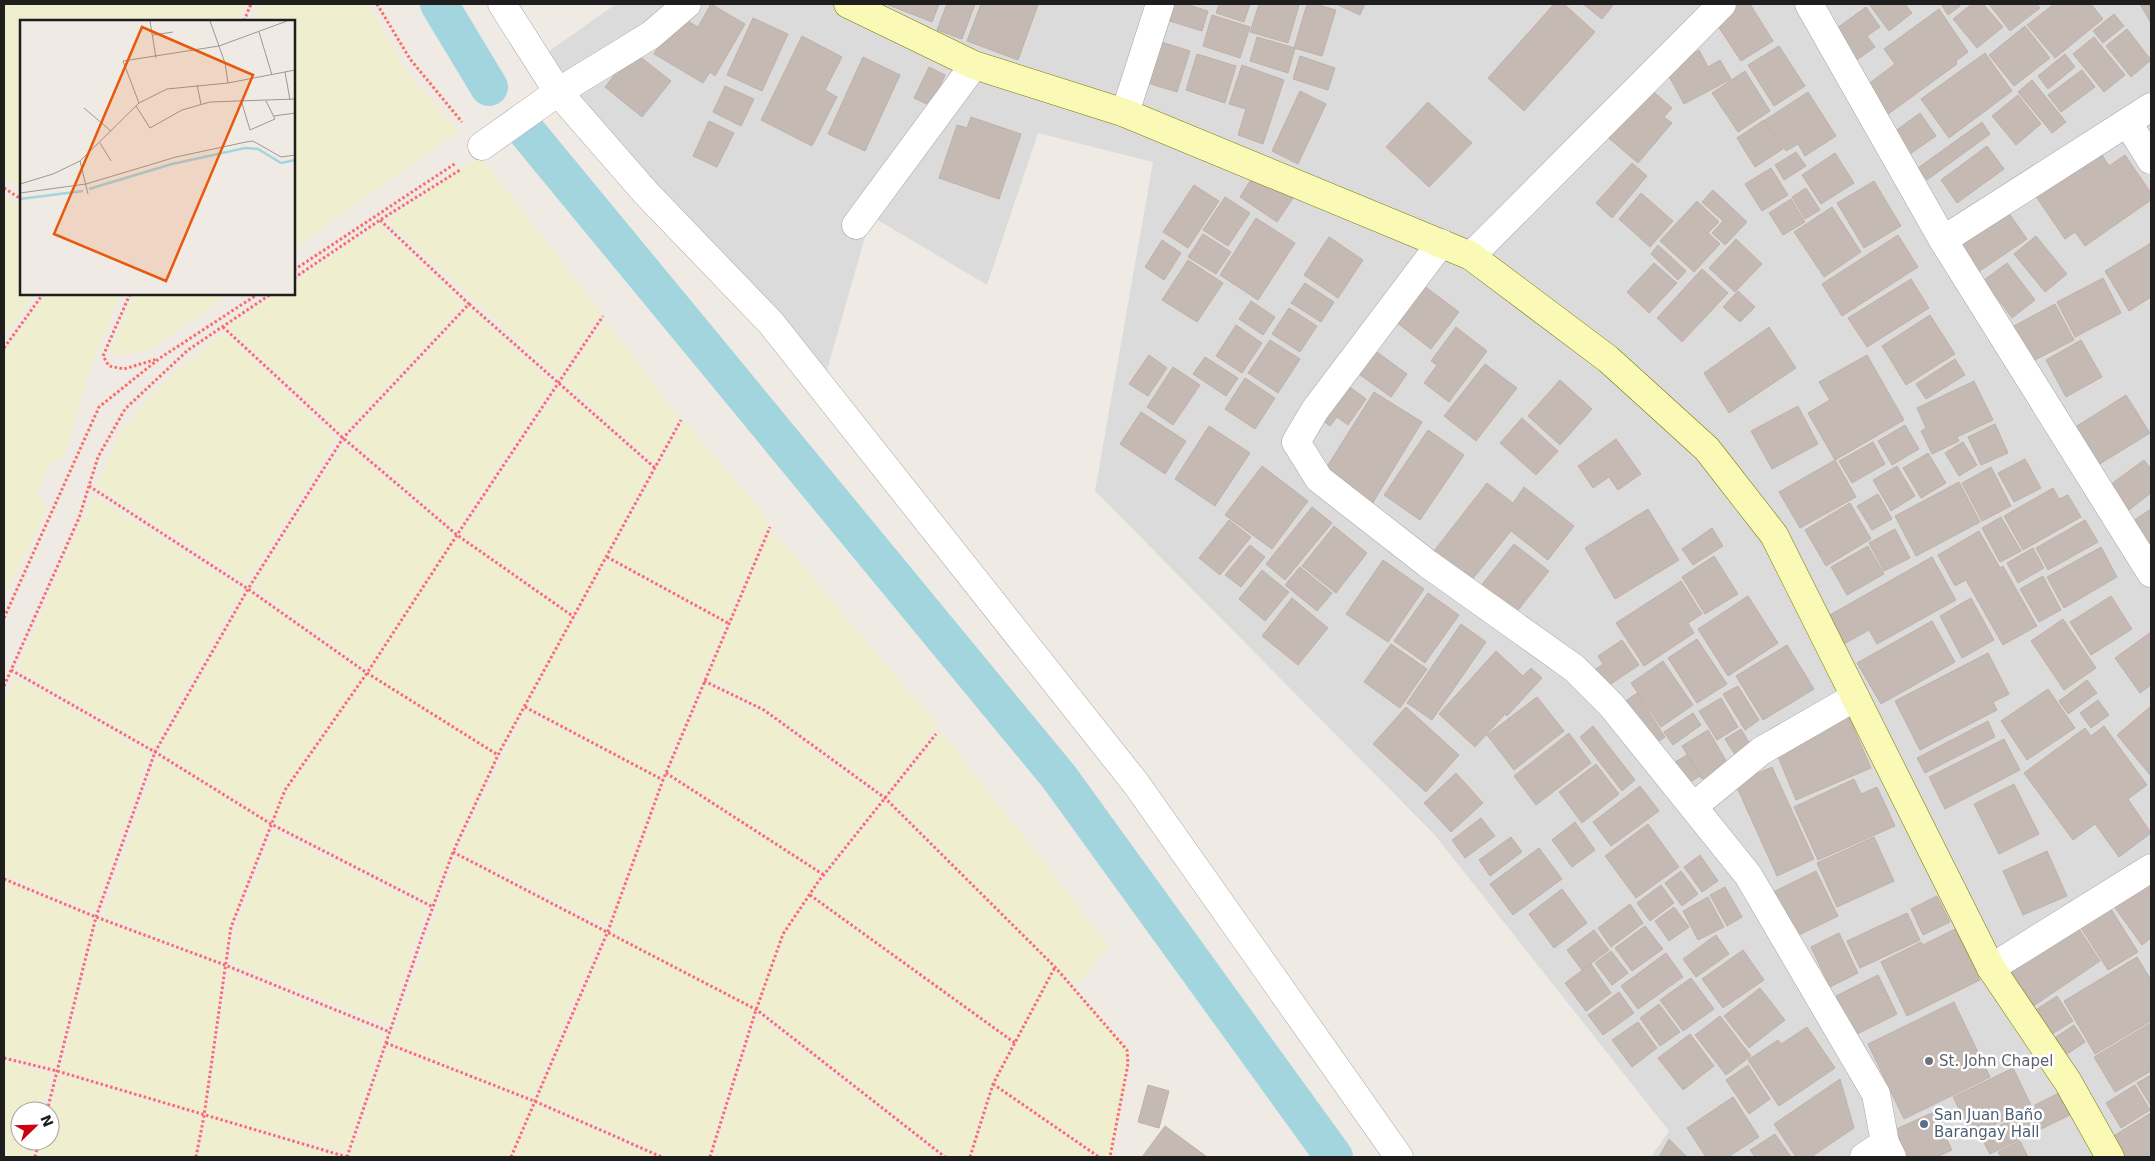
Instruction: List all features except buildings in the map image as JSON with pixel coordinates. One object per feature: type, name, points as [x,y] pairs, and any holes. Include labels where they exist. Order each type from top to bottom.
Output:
[{"type":"street","points":[[502,4],[558,92],[646,193],[771,322],[1137,785],[1399,1157]]},
{"type":"street","points":[[474,156],[558,92],[651,35],[687,4]]},
{"type":"street","points":[[848,4],[974,65],[1125,113],[1471,256],[1608,359],[1707,449],[1774,535],[1991,968],[2068,1082],[2110,1157]]},
{"type":"street","points":[[1125,113],[1160,4]]},
{"type":"street","points":[[1471,256],[1722,4]]},
{"type":"street","points":[[1809,4],[1943,240],[2151,573]]},
{"type":"street","points":[[856,225],[974,65]]},
{"type":"street","points":[[1943,240],[2151,106]]},
{"type":"street","points":[[2128,122],[2151,160]]},
{"type":"street","points":[[1440,243],[1315,410],[1296,442],[1319,479],[1428,564],[1574,668],[1612,706],[1748,875],[1876,1094],[1880,1153]]},
{"type":"street","points":[[1694,806],[1761,750],[1856,697]]},
{"type":"street","points":[[1991,968],[2151,868]]},
{"type":"path","points":[[244,20],[251,4]]},
{"type":"path","points":[[377,4],[410,59],[474,156]]},
{"type":"path","points":[[295,277],[474,156]]},
{"type":"path","points":[[295,269],[474,156]]},
{"type":"path","points":[[4,188],[20,198]]},
{"type":"path","points":[[380,220],[469,304],[655,468]]},
{"type":"path","points":[[4,348],[42,295]]},
{"type":"path","points":[[130,295],[103,356],[109,366],[124,369],[160,358]]},
{"type":"path","points":[[4,618],[99,407],[160,358],[256,295]]},
{"type":"path","points":[[4,686],[79,518],[98,456],[125,409],[188,350],[270,295]]},
{"type":"path","points":[[50,1101],[96,917],[155,752],[248,588],[343,438],[469,304]]},
{"type":"path","points":[[196,1157],[204,1116],[231,927],[285,790],[367,673],[603,316]]},
{"type":"path","points":[[223,327],[343,438],[457,535],[575,617]]},
{"type":"path","points":[[4,1058],[347,1157],[453,852],[498,755],[681,420]]},
{"type":"path","points":[[89,486],[248,588],[367,673],[498,755]]},
{"type":"path","points":[[511,1157],[608,930],[663,780],[770,527]]},
{"type":"path","points":[[607,557],[728,623]]},
{"type":"path","points":[[11,670],[155,752],[271,824],[433,907]]},
{"type":"path","points":[[704,681],[764,710],[885,798],[1055,967],[1127,1050],[1128,1064],[1110,1157]]},
{"type":"path","points":[[525,707],[663,780]]},
{"type":"path","points":[[710,1157],[783,934],[824,874],[936,734]]},
{"type":"path","points":[[666,774],[824,874]]},
{"type":"path","points":[[453,852],[608,930],[757,1010],[945,1157]]},
{"type":"path","points":[[4,879],[390,1032]]},
{"type":"path","points":[[810,895],[1015,1043]]},
{"type":"path","points":[[970,1157],[993,1084],[1055,967]]},
{"type":"path","points":[[386,1043],[534,1101],[662,1157]]},
{"type":"path","points":[[993,1084],[1099,1157]]},
{"type":"shaded area","points":[[616,4],[2151,4],[2151,1157],[1651,1157],[1669,1131],[1434,834],[1095,491],[1153,162],[1038,133],[987,285],[871,216],[821,391],[535,61]]},
{"type":"green space","points":[[4,4],[245,4],[238,20],[20,20],[20,187],[4,176]]},
{"type":"green space","points":[[261,4],[368,4],[409,75],[459,131],[295,247],[295,20],[253,20]]},
{"type":"green space","points":[[480,156],[601,313],[559,377],[387,220]]},
{"type":"green space","points":[[4,195],[20,206],[20,295],[34,295],[4,338]]},
{"type":"green space","points":[[379,225],[464,304],[343,433],[228,327],[276,295],[295,295],[295,282]]},
{"type":"green space","points":[[45,295],[121,295],[93,361],[64,458],[49,464],[38,493],[48,508],[4,598],[4,353]]},
{"type":"green space","points":[[135,295],[229,295],[150,350],[115,356],[110,351]]},
{"type":"green space","points":[[469,308],[554,384],[456,530],[349,438]]},
{"type":"green space","points":[[606,320],[678,417],[655,463],[563,382]]},
{"type":"green space","points":[[223,332],[336,439],[247,583],[96,486],[121,431],[162,383]]},
{"type":"green space","points":[[560,387],[651,468],[575,613],[461,534]]},
{"type":"green space","points":[[684,421],[763,512],[768,525],[727,620],[610,557]]},
{"type":"green space","points":[[344,444],[454,536],[367,669],[253,587]]},
{"type":"green space","points":[[93,495],[242,590],[153,748],[18,669]]},
{"type":"green space","points":[[772,530],[938,725],[885,794],[765,707],[708,678]]},
{"type":"green space","points":[[458,537],[573,618],[498,753],[370,673]]},
{"type":"green space","points":[[608,561],[725,624],[661,777],[528,706]]},
{"type":"green space","points":[[249,592],[364,674],[282,790],[271,820],[159,751]]},
{"type":"green space","points":[[368,676],[496,756],[461,829],[432,903],[275,823],[286,793]]},
{"type":"green space","points":[[15,677],[150,753],[95,912],[4,875],[4,702]]},
{"type":"green space","points":[[706,685],[763,714],[881,799],[824,871],[669,773]]},
{"type":"green space","points":[[526,712],[660,780],[607,926],[458,851]]},
{"type":"green space","points":[[942,732],[1110,947],[1076,985],[889,798]]},
{"type":"green space","points":[[158,757],[268,824],[230,927],[224,962],[103,915]]},
{"type":"green space","points":[[667,777],[822,875],[782,935],[756,1008],[611,930]]},
{"type":"green space","points":[[885,802],[1053,967],[1014,1040],[813,894]]},
{"type":"green space","points":[[274,831],[426,908],[388,1025],[231,963],[237,925]]},
{"type":"green space","points":[[456,856],[604,932],[532,1098],[391,1042]]},
{"type":"green space","points":[[4,881],[94,919],[55,1068],[4,1055]]},
{"type":"green space","points":[[810,898],[1012,1044],[990,1085],[969,1157],[949,1157],[759,1009],[786,935]]},
{"type":"green space","points":[[99,920],[223,967],[203,1114],[61,1070]]},
{"type":"green space","points":[[610,934],[753,1010],[707,1157],[670,1157],[538,1099]]},
{"type":"green space","points":[[1056,970],[1127,1051],[1127,1063],[1109,1157],[1104,1157],[995,1084]]},
{"type":"green space","points":[[229,971],[384,1035],[347,1152],[207,1114]]},
{"type":"green space","points":[[758,1016],[940,1157],[713,1157]]},
{"type":"green space","points":[[388,1046],[531,1103],[509,1157],[351,1157]]},
{"type":"green space","points":[[4,1062],[51,1074],[45,1101],[10,1101],[10,1151],[33,1151],[32,1157],[4,1157]]},
{"type":"green space","points":[[60,1075],[202,1118],[194,1157],[38,1157],[40,1151],[60,1151],[60,1101],[53,1101]]},
{"type":"green space","points":[[994,1087],[1094,1157],[973,1157]]},
{"type":"green space","points":[[535,1105],[657,1157],[514,1157]]},
{"type":"green space","points":[[207,1118],[340,1157],[199,1157]]},
{"type":"waterway","points":[[439,4],[489,87]]},
{"type":"waterway","points":[[528,133],[1059,777],[1334,1157]]},
{"type":"place","name":"St. John Chapel","points":[[1929,1061]]},
{"type":"place","name":"San Juan Baño Barangay Hall","points":[[1924,1124]]}]
